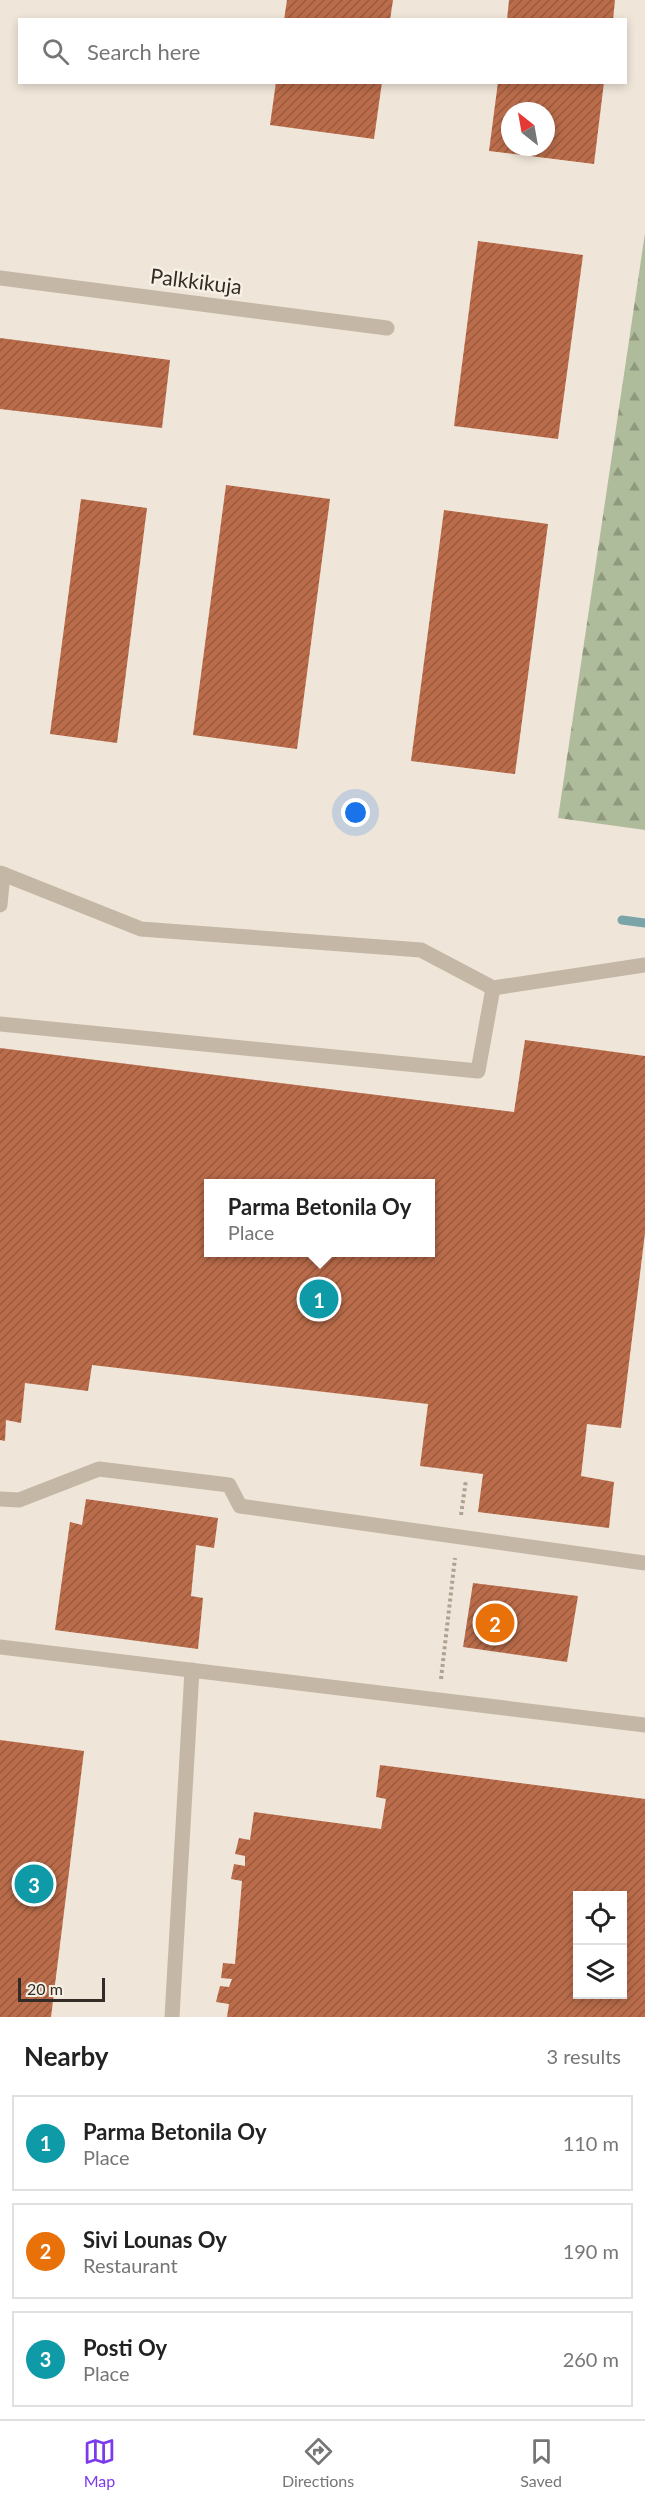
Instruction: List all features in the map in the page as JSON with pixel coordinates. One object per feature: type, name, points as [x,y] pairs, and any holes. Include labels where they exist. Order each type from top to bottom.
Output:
[{"type":"street","name":"Palkkikuja","points":[[0,278],[387,327]]},
{"type":"street","points":[[0,905],[1,873],[141,929],[421,950],[493,988],[645,965]]},
{"type":"street","points":[[0,1024],[478,1071],[493,988]]},
{"type":"street","points":[[0,1499],[19,1500],[99,1469],[230,1485],[240,1506],[645,1563]]},
{"type":"street","points":[[0,1647],[645,1725]]},
{"type":"street","points":[[172,2017],[192,1670]]},
{"type":"path","points":[[438,1700],[466,1480]]},
{"type":"green space","points":[[645,233],[645,830],[558,818]]},
{"type":"building","points":[[287,0],[393,0],[390,18],[284,18]]},
{"type":"building","points":[[509,0],[615,0],[613,18],[507,18]]},
{"type":"building","points":[[276,84],[382,84],[374,139],[270,125]]},
{"type":"building","points":[[498,84],[604,84],[594,164],[529,156],[555,156],[555,102],[501,102],[501,152],[489,151]]},
{"type":"building","points":[[478,241],[583,255],[558,439],[454,426]]},
{"type":"building","points":[[0,338],[170,360],[162,428],[0,409]]},
{"type":"building","points":[[226,485],[330,499],[297,749],[193,735]]},
{"type":"building","points":[[81,499],[147,508],[117,743],[50,734]]},
{"type":"building","points":[[444,510],[548,524],[515,774],[411,761]]},
{"type":"building","points":[[525,1040],[645,1056],[645,1233],[621,1428],[587,1424],[581,1476],[614,1482],[609,1528],[478,1512],[483,1474],[420,1466],[428,1404],[92,1365],[88,1391],[25,1383],[21,1423],[6,1420],[5,1441],[0,1440],[0,1048],[514,1112]]},
{"type":"building","points":[[86,1499],[218,1518],[214,1548],[196,1545],[191,1596],[203,1598],[198,1649],[55,1630],[70,1522],[82,1525]]},
{"type":"building","points":[[473,1583],[578,1596],[567,1662],[463,1647]]},
{"type":"building","points":[[0,1740],[84,1751],[51,2017],[0,2017]]},
{"type":"building","points":[[380,1765],[645,1799],[645,2017],[227,2017],[229,2004],[216,2002],[220,1986],[229,1987],[232,1979],[221,1978],[223,1963],[235,1964],[242,1881],[231,1879],[234,1864],[245,1866],[245,1856],[235,1854],[239,1838],[250,1840],[254,1812],[381,1829],[386,1799],[376,1797]]},
{"type":"waterway","points":[[622,920],[645,923]]},
{"type":"place","name":"Parma Betonila Oy","points":[[319,1299]]},
{"type":"place","name":"Sivi Lounas Oy","points":[[495,1623]]},
{"type":"place","name":"Posti Oy","points":[[34,1884]]}]
